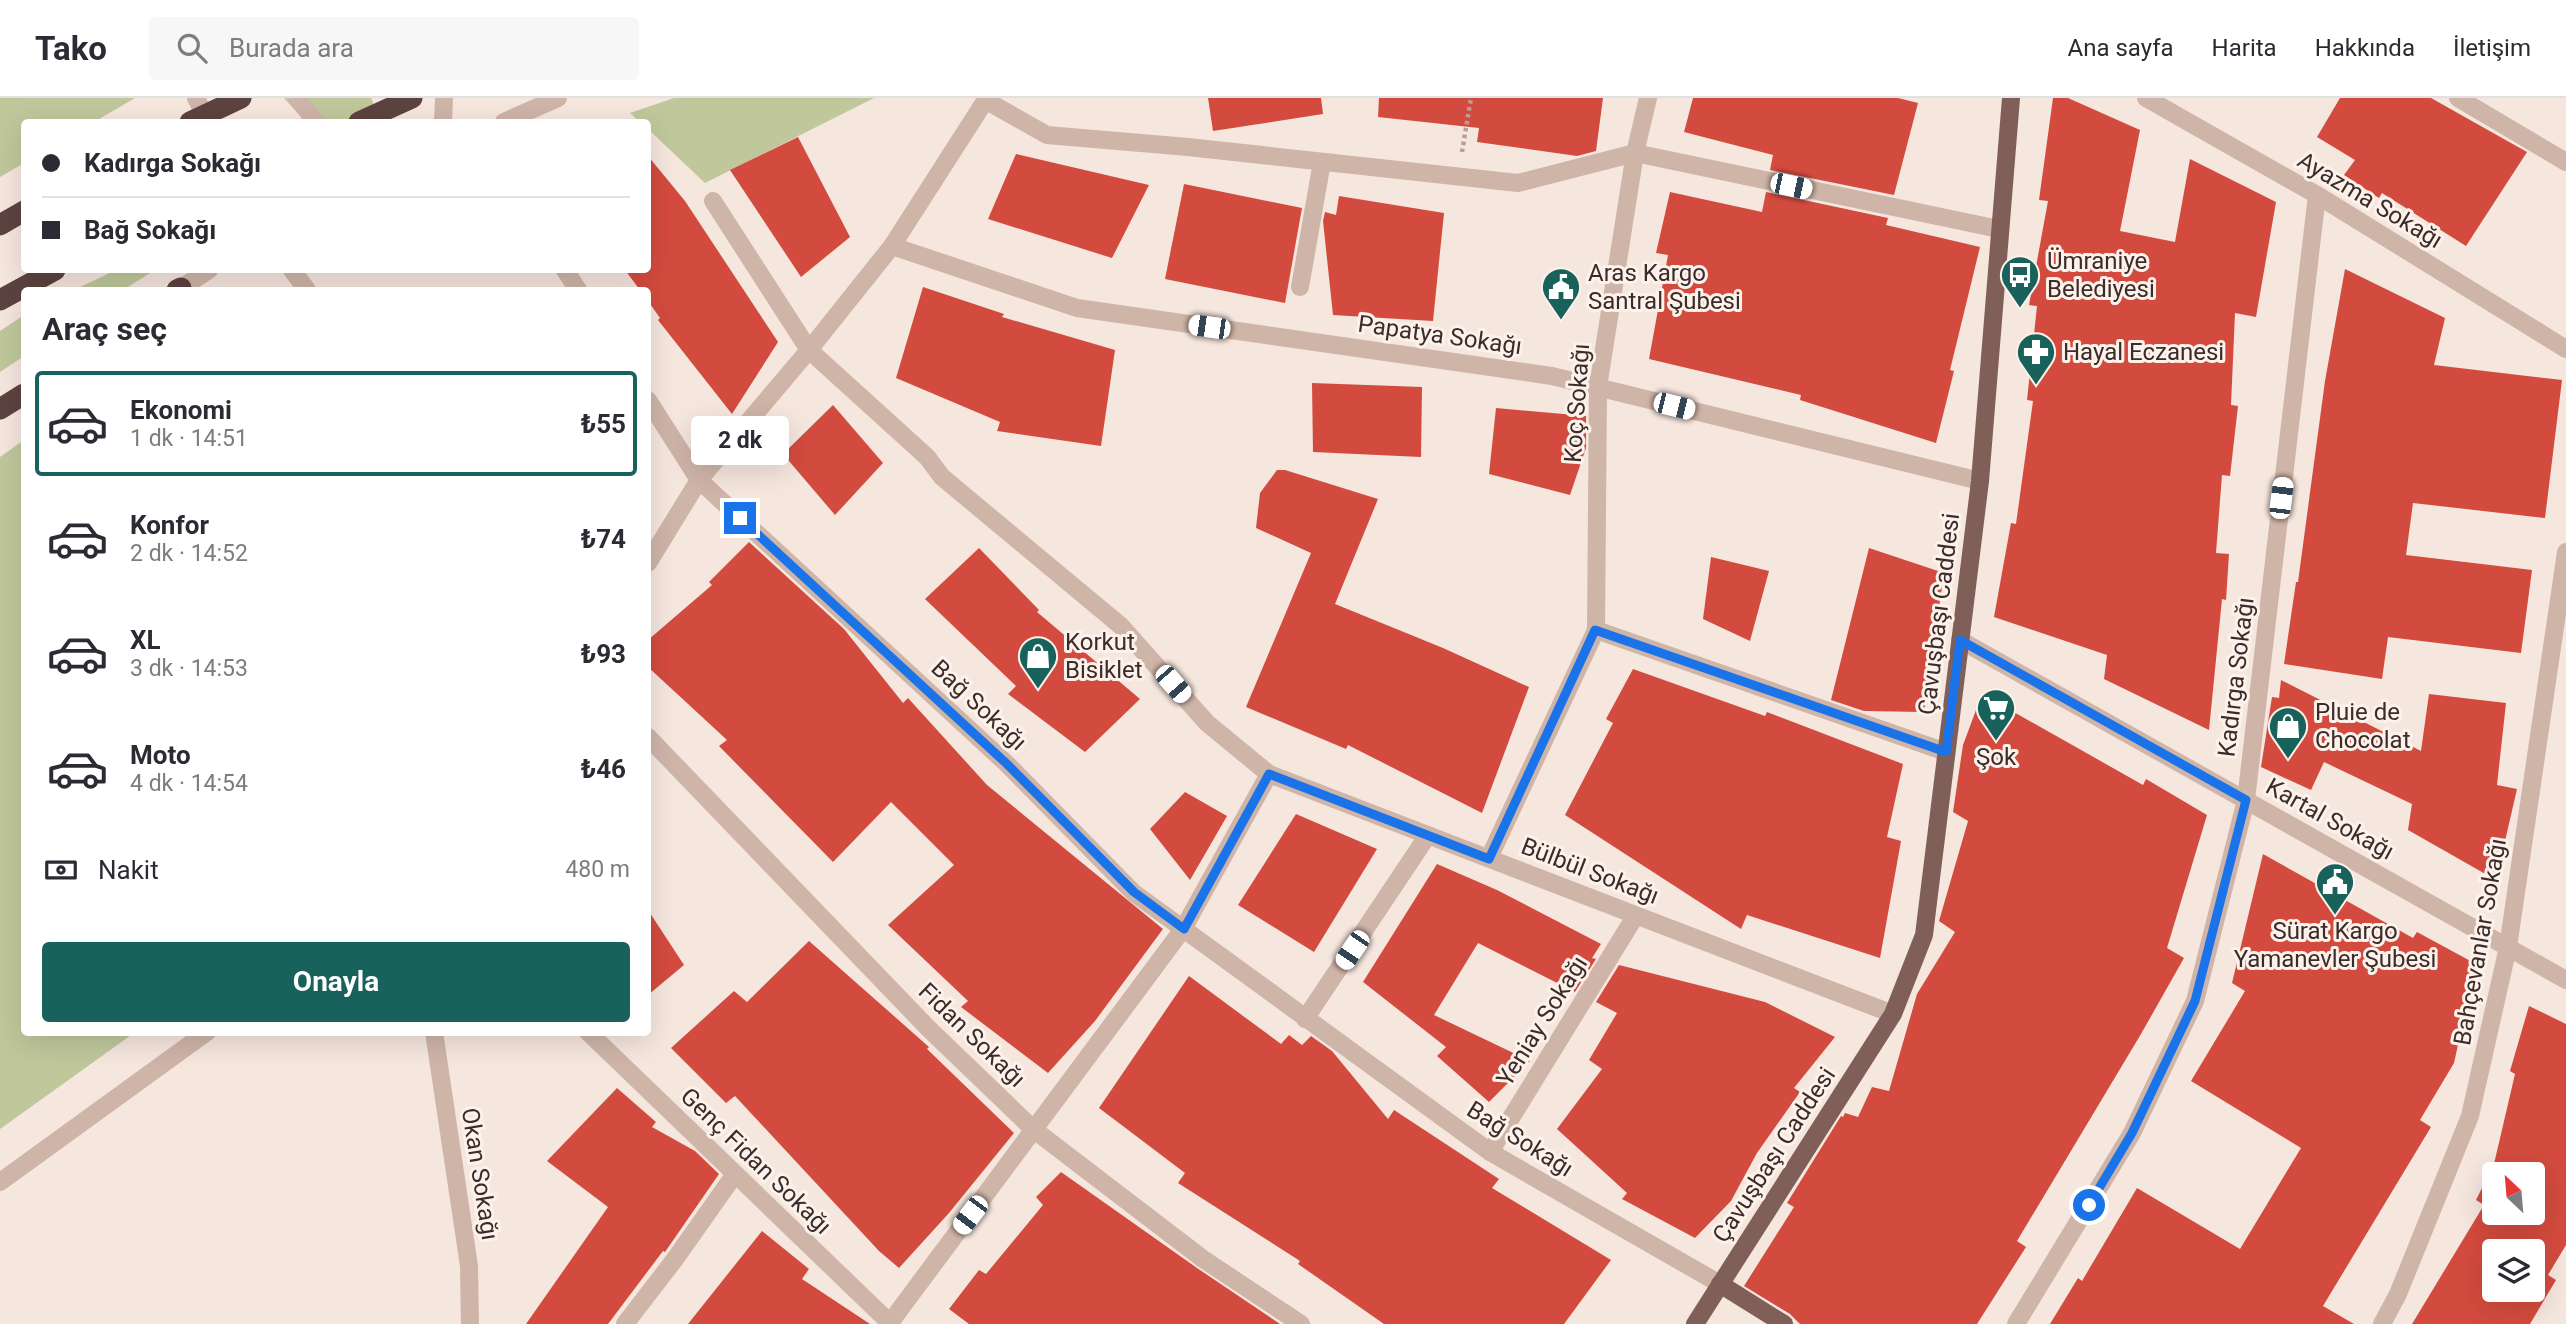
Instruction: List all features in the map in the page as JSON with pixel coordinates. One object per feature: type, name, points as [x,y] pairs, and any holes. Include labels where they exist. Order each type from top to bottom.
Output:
[{"type":"highway","points":[[196,119],[241,98]]},
{"type":"highway","points":[[366,119],[412,98]]},
{"type":"highway","points":[[0,225],[21,213]]},
{"type":"highway","points":[[24,287],[50,273]]},
{"type":"highway","points":[[0,300],[21,289]]},
{"type":"highway","points":[[0,410],[21,396]]},
{"type":"main road","name":"Çavuşbaşı Caddesi","points":[[1695,1324],[1893,1013],[1924,935],[1980,481],[2011,98]]},
{"type":"main road","points":[[1720,1284],[1783,1324]]},
{"type":"street","points":[[196,98],[206,119]]},
{"type":"street","points":[[297,98],[314,119]]},
{"type":"street","points":[[443,119],[444,98]]},
{"type":"street","points":[[511,119],[558,98]]},
{"type":"street","name":"Koç Sokağı","points":[[1595,630],[1598,387],[1635,153],[1647,98]]},
{"type":"street","name":"Ayazma Sokağı","points":[[2146,98],[2317,195],[2566,349]]},
{"type":"street","points":[[2458,98],[2566,162]]},
{"type":"street","points":[[651,558],[699,480],[809,350],[892,246],[986,99],[1047,135],[1518,183],[1635,153],[1999,229]]},
{"type":"street","points":[[1300,287],[1322,162]]},
{"type":"street","name":"Kadırga Sokağı","points":[[2016,1324],[2132,1133],[2195,1001],[2246,800],[2317,195]]},
{"type":"street","name":"Bülbül Sokağı","points":[[713,201],[809,350],[927,457],[942,477],[1121,626],[1207,723],[1269,774],[1893,1013]]},
{"type":"street","name":"Papatya Sokağı","points":[[892,246],[1077,308],[1552,376],[1980,481]]},
{"type":"street","points":[[182,285],[204,273]]},
{"type":"street","name":"Bağ Sokağı","points":[[651,405],[699,480],[1007,764],[1134,892],[1490,1152],[1720,1284]]},
{"type":"street","name":"Bahçevanlar Sokağı","points":[[2382,1324],[2398,1294],[2470,1116],[2508,947],[2566,552]]},
{"type":"street","points":[[1489,859],[1595,630],[1946,752]]},
{"type":"street","name":"Kartal Sokağı","points":[[1960,640],[2566,980]]},
{"type":"street","name":"Fidan Sokağı","points":[[651,740],[929,1029],[1033,1129],[1203,1258],[1301,1324]]},
{"type":"street","points":[[890,1324],[1184,929],[1269,774]]},
{"type":"street","points":[[1305,1019],[1428,835]]},
{"type":"street","name":"Yeniay Sokağı","points":[[1490,1152],[1636,915]]},
{"type":"street","points":[[0,1182],[201,1036]]},
{"type":"street","name":"Okan Sokağı","points":[[435,1036],[469,1266],[470,1324]]},
{"type":"street","name":"Genç Fidan Sokağı","points":[[592,1036],[890,1324]]},
{"type":"street","points":[[625,1324],[735,1174]]},
{"type":"path","points":[[1458,177],[1471,98]]},
{"type":"green space","points":[[0,98],[135,98],[99,119],[21,119],[21,165],[0,177]]},
{"type":"green space","points":[[284,98],[371,98],[381,119],[303,119]]},
{"type":"green space","points":[[674,98],[874,98],[705,183],[651,132],[651,119],[637,119],[630,113]]},
{"type":"green space","points":[[110,273],[150,273],[128,287],[80,287]]},
{"type":"green space","points":[[21,317],[21,358],[0,372],[0,331]]},
{"type":"green space","points":[[21,442],[21,1036],[130,1036],[0,1129],[0,457]]},
{"type":"building","points":[[1208,98],[1321,98],[1323,114],[1213,131]]},
{"type":"building","points":[[1379,98],[1603,98],[1596,151],[1577,156],[1477,142],[1479,128],[1378,117]]},
{"type":"building","points":[[1693,98],[1898,98],[1918,103],[1894,195],[1770,170],[1773,155],[1684,132]]},
{"type":"building","points":[[2053,98],[2068,98],[2140,130],[2120,231],[2175,242],[2190,159],[2276,202],[2256,317],[2235,313],[2231,405],[2238,406],[2230,476],[2222,475],[2216,553],[2229,554],[2226,600],[2222,599],[2209,730],[2104,679],[2107,655],[1994,617],[2011,523],[2016,524],[2033,401],[2027,400],[2037,306],[2029,305],[2048,201],[2039,200]]},
{"type":"building","points":[[2340,98],[2431,98],[2527,152],[2466,246],[2382,193],[2379,198],[2344,175],[2355,160],[2317,137]]},
{"type":"building","points":[[798,137],[850,237],[801,277],[730,170]]},
{"type":"building","points":[[1016,154],[1149,185],[1112,258],[988,219]]},
{"type":"building","points":[[651,160],[685,201],[778,342],[732,414],[658,320],[660,318],[651,305],[651,287],[638,287],[627,273],[651,273]]},
{"type":"building","points":[[1184,184],[1302,208],[1285,303],[1165,279]]},
{"type":"building","points":[[1670,192],[1762,212],[1766,192],[1888,218],[1886,225],[1980,247],[1950,370],[1954,371],[1936,443],[1800,400],[1801,395],[1649,359],[1668,255],[1656,253]]},
{"type":"building","points":[[1339,196],[1444,213],[1433,321],[1333,315],[1323,221],[1325,212],[1336,215]]},
{"type":"building","points":[[2345,269],[2445,318],[2434,365],[2562,380],[2545,518],[2413,503],[2406,555],[2532,570],[2521,653],[2388,637],[2382,679],[2284,664],[2325,381]]},
{"type":"building","points":[[923,287],[1004,314],[1002,317],[1115,350],[1101,446],[997,431],[1000,422],[896,378]]},
{"type":"building","points":[[1312,383],[1422,387],[1421,457],[1313,452]]},
{"type":"building","points":[[833,405],[883,463],[835,515],[783,454]]},
{"type":"building","points":[[1496,408],[1586,416],[1586,448],[1570,495],[1489,474]]},
{"type":"building","points":[[1277,470],[1285,470],[1378,499],[1335,604],[1529,687],[1482,813],[1348,745],[1346,749],[1246,707],[1311,553],[1256,528],[1260,493]]},
{"type":"building","points":[[749,542],[844,629],[903,703],[908,698],[987,785],[1163,929],[1095,1021],[1048,1073],[961,1007],[968,1001],[888,925],[954,865],[891,802],[833,862],[719,746],[727,740],[651,670],[651,637],[712,585],[709,582]]},
{"type":"building","points":[[979,548],[1039,610],[1037,612],[1140,699],[1085,752],[1008,694],[1016,686],[925,599]]},
{"type":"building","points":[[1869,548],[1944,573],[1924,712],[1864,711],[1831,700]]},
{"type":"building","points":[[1711,557],[1769,571],[1750,641],[1703,619]]},
{"type":"building","points":[[1633,669],[1765,716],[1767,712],[1903,764],[1887,837],[1901,841],[1880,958],[1747,915],[1741,929],[1565,815],[1613,723],[1606,719]]},
{"type":"building","points":[[2281,680],[2421,751],[2429,694],[2506,703],[2497,785],[2517,789],[2496,880],[2408,830],[2412,804],[2324,762],[2311,790],[2261,767],[2272,697],[2279,698]]},
{"type":"building","points":[[1982,694],[2143,785],[2146,779],[2207,815],[2167,948],[2184,958],[2017,1241],[2026,1247],[1977,1324],[1800,1324],[1790,1314],[1744,1286],[1794,1207],[1787,1203],[1841,1116],[1845,1113],[1858,1117],[1872,1087],[1889,1091],[1917,994],[1955,932],[1939,921],[1968,821],[1953,812],[1963,745]]},
{"type":"building","points":[[1185,792],[1227,816],[1190,880],[1150,829]]},
{"type":"building","points":[[1296,814],[1377,849],[1314,952],[1238,905]]},
{"type":"building","points":[[2263,854],[2413,938],[2417,932],[2476,964],[2454,1063],[2420,1120],[2431,1127],[2323,1306],[2354,1324],[2050,1324],[2078,1278],[2082,1281],[2137,1188],[2240,1249],[2301,1148],[2191,1081],[2245,991],[2232,983]]},
{"type":"building","points":[[1437,864],[1497,890],[1601,944],[1592,958],[1596,959],[1575,992],[1478,943],[1434,1015],[1530,1061],[1489,1102],[1437,1056],[1446,1047],[1363,982]]},
{"type":"building","points":[[651,915],[684,965],[651,992]]},
{"type":"building","points":[[809,941],[929,1047],[927,1049],[1014,1133],[949,1213],[899,1268],[879,1251],[735,1096],[726,1103],[671,1048],[734,991],[747,1002]]},
{"type":"building","points":[[1619,965],[1765,1002],[1835,1037],[1794,1088],[1800,1092],[1757,1153],[1731,1201],[1695,1238],[1622,1199],[1627,1193],[1557,1129],[1602,1069],[1589,1060],[1617,1013],[1596,1002]]},
{"type":"building","points":[[1189,976],[1281,1044],[1289,1035],[1302,1045],[1311,1036],[1332,1051],[1388,1119],[1394,1110],[1499,1179],[1492,1188],[1611,1260],[1564,1324],[1384,1324],[1298,1264],[1300,1261],[1178,1183],[1185,1173],[1099,1108]]},
{"type":"building","points":[[2529,1006],[2566,1024],[2566,1245],[2548,1275],[2556,1280],[2545,1299],[2545,1239],[2482,1239],[2482,1302],[2543,1302],[2530,1324],[2412,1324],[2482,1208],[2482,1225],[2545,1225],[2545,1162],[2494,1162],[2515,1074],[2510,1071]]},
{"type":"building","points":[[617,1088],[656,1122],[652,1127],[695,1151],[719,1174],[665,1252],[663,1251],[608,1324],[526,1324],[608,1207],[547,1161]]},
{"type":"building","points":[[1061,1172],[1280,1324],[969,1324],[949,1309],[979,1270],[986,1274],[1043,1205],[1036,1197]]},
{"type":"building","points":[[2482,1188],[2482,1204],[2476,1200]]},
{"type":"building","points":[[762,1231],[809,1269],[802,1279],[870,1324],[688,1324]]},
{"type":"place","name":"Ümraniye Belediyesi","points":[[2020,309]]},
{"type":"place","name":"Aras Kargo Santral Şubesi","points":[[1561,321]]},
{"type":"place","name":"Hayal Eczanesi","points":[[2036,386]]},
{"type":"place","name":"Korkut Bisiklet","points":[[1038,690]]},
{"type":"place","name":"Şok","points":[[1996,742]]},
{"type":"place","name":"Pluie de Chocolat","points":[[2288,760]]},
{"type":"place","name":"Sürat Kargo Yamanevler Şubesi","points":[[2335,916]]},
{"type":"route","points":[[740,518],[1007,764],[1134,892],[1184,929],[1269,774],[1489,859],[1595,630],[1946,752],[1960,640],[2246,800],[2195,1001],[2132,1133],[2089,1205]]}]
